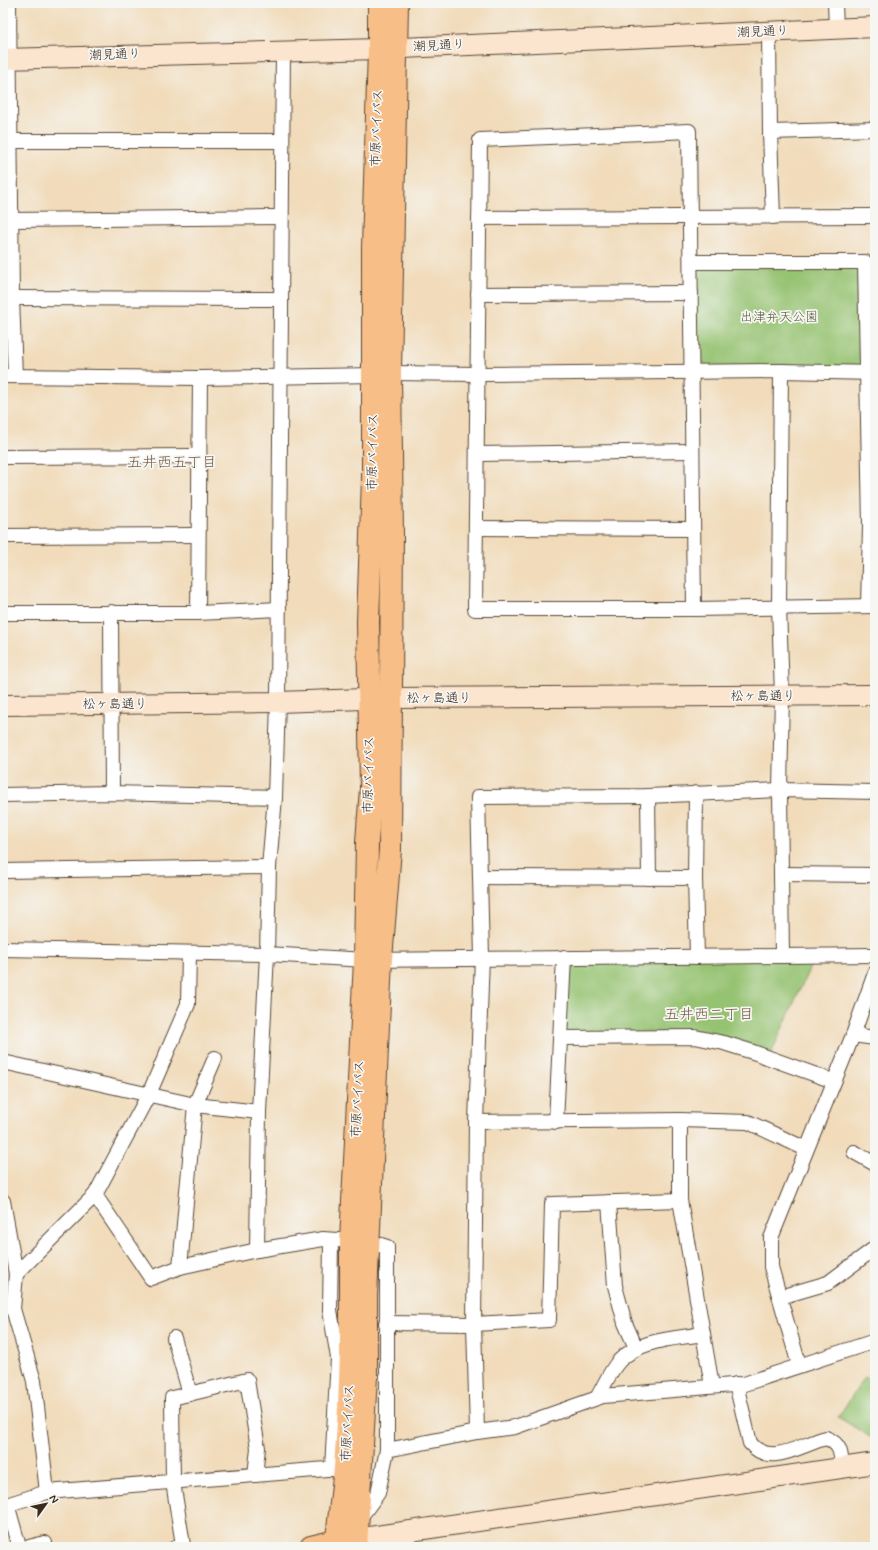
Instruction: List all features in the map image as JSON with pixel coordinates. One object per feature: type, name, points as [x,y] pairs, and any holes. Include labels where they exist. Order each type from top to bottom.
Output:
[{"type":"main road","name":"市原バイパス","points":[[379,3],[387,48]]},
{"type":"main road","name":"市原バイパス","points":[[348,1539],[346,1468],[366,1377],[366,1296],[350,1241],[373,959],[390,850],[392,534],[373,247],[387,48],[397,3]]},
{"type":"main road","name":"市原バイパス","points":[[373,959],[367,842],[371,788],[368,622],[373,478],[382,374]]},
{"type":"main road","name":"市原バイパス","points":[[346,1468],[348,1539]]},
{"type":"main road","points":[[311,1547],[348,1539]]},
{"type":"street","points":[[9,3],[7,58],[7,141],[11,220],[12,298],[9,376],[200,378],[382,374],[781,371],[871,374]]},
{"type":"street","points":[[835,3],[836,29]]},
{"type":"street","name":"潮見通り","points":[[7,58],[387,48],[875,27]]},
{"type":"street","points":[[769,31],[773,217]]},
{"type":"street","points":[[257,1250],[259,1112],[268,954],[268,867],[275,797],[278,702],[283,50]]},
{"type":"street","points":[[691,262],[865,262],[870,292],[873,526],[872,606],[694,609],[475,609],[480,140],[689,130],[694,609]]},
{"type":"street","points":[[770,132],[875,130]]},
{"type":"street","points":[[7,141],[282,141]]},
{"type":"street","points":[[479,218],[875,216]]},
{"type":"street","points":[[11,220],[281,217]]},
{"type":"street","points":[[478,294],[691,293]]},
{"type":"street","points":[[12,298],[281,298]]},
{"type":"street","points":[[781,371],[779,607],[782,696],[780,790],[782,956]]},
{"type":"street","points":[[198,613],[200,378]]},
{"type":"street","points":[[477,454],[692,451]]},
{"type":"street","points":[[3,457],[199,456]]},
{"type":"street","points":[[476,528],[693,530]]},
{"type":"street","points":[[3,536],[198,534]]},
{"type":"street","points":[[3,613],[198,613],[279,609]]},
{"type":"street","points":[[111,612],[112,793]]},
{"type":"street","name":"松ヶ島通り","points":[[3,705],[278,702],[392,698],[875,695]]},
{"type":"street","points":[[477,1432],[474,1324],[476,1122],[482,957],[478,797],[648,796],[780,790],[875,792]]},
{"type":"street","points":[[3,795],[112,793],[275,797]]},
{"type":"street","points":[[696,793],[695,878],[697,957]]},
{"type":"street","points":[[648,796],[649,878]]},
{"type":"street","points":[[3,871],[268,867]]},
{"type":"street","points":[[781,874],[875,875]]},
{"type":"street","points":[[481,877],[695,878]]},
{"type":"street","points":[[3,950],[268,954],[373,959],[875,955]]},
{"type":"street","points":[[16,1274],[95,1195],[148,1094],[188,1004],[189,953]]},
{"type":"street","points":[[556,1122],[564,957]]},
{"type":"street","points":[[799,1365],[771,1267],[771,1238],[853,1035],[875,973]]},
{"type":"street","points":[[853,1035],[875,1038]]},
{"type":"street","points":[[561,1038],[695,1037],[746,1050],[834,1081]]},
{"type":"street","points":[[180,1266],[195,1105],[216,1058]]},
{"type":"street","points":[[3,1062],[195,1105],[259,1112]]},
{"type":"street","points":[[476,1122],[680,1120],[748,1122],[806,1149]]},
{"type":"street","points":[[680,1120],[680,1200],[712,1386]]},
{"type":"street","points":[[854,1152],[875,1164]]},
{"type":"street","points":[[95,1195],[151,1278],[180,1266],[257,1250],[323,1239],[350,1241],[387,1247],[387,1450],[378,1493],[348,1539]]},
{"type":"street","points":[[386,1323],[474,1324],[550,1320],[552,1204],[680,1200]]},
{"type":"street","points":[[3,1202],[6,1231],[16,1274],[8,1309],[34,1381],[47,1492]]},
{"type":"street","points":[[609,1202],[615,1286],[625,1323],[636,1348]]},
{"type":"street","points":[[19,1547],[5,1505],[47,1492],[346,1468],[338,1358],[330,1310],[350,1241]]},
{"type":"street","points":[[780,1297],[828,1283],[875,1248]]},
{"type":"street","points":[[596,1398],[619,1362],[636,1348],[645,1344],[703,1334]]},
{"type":"street","points":[[174,1338],[190,1394]]},
{"type":"street","points":[[387,1450],[477,1432],[515,1427],[603,1396],[744,1384],[799,1365],[872,1344]]},
{"type":"street","points":[[176,1547],[183,1545],[173,1482],[172,1398],[247,1380],[258,1448],[255,1475]]},
{"type":"street","points":[[736,1384],[750,1443],[753,1447],[760,1452],[773,1454],[785,1453],[826,1438],[834,1441],[841,1449],[842,1468]]},
{"type":"street","points":[[348,1539],[875,1463]]},
{"type":"street","points":[[29,1547],[44,1544]]},
{"type":"green space","name":"出津弁天公園","points":[[691,262],[865,262],[868,374],[692,372]]},
{"type":"green space","points":[[815,956],[769,1058],[724,1043],[561,1038],[564,957]]},
{"type":"green space","points":[[865,1377],[875,1381],[875,1440],[838,1417]]},
{"type":"district","name":"五井西五丁目","points":[[172,463]]},
{"type":"district","name":"五井西二丁目","points":[[709,1015]]}]
